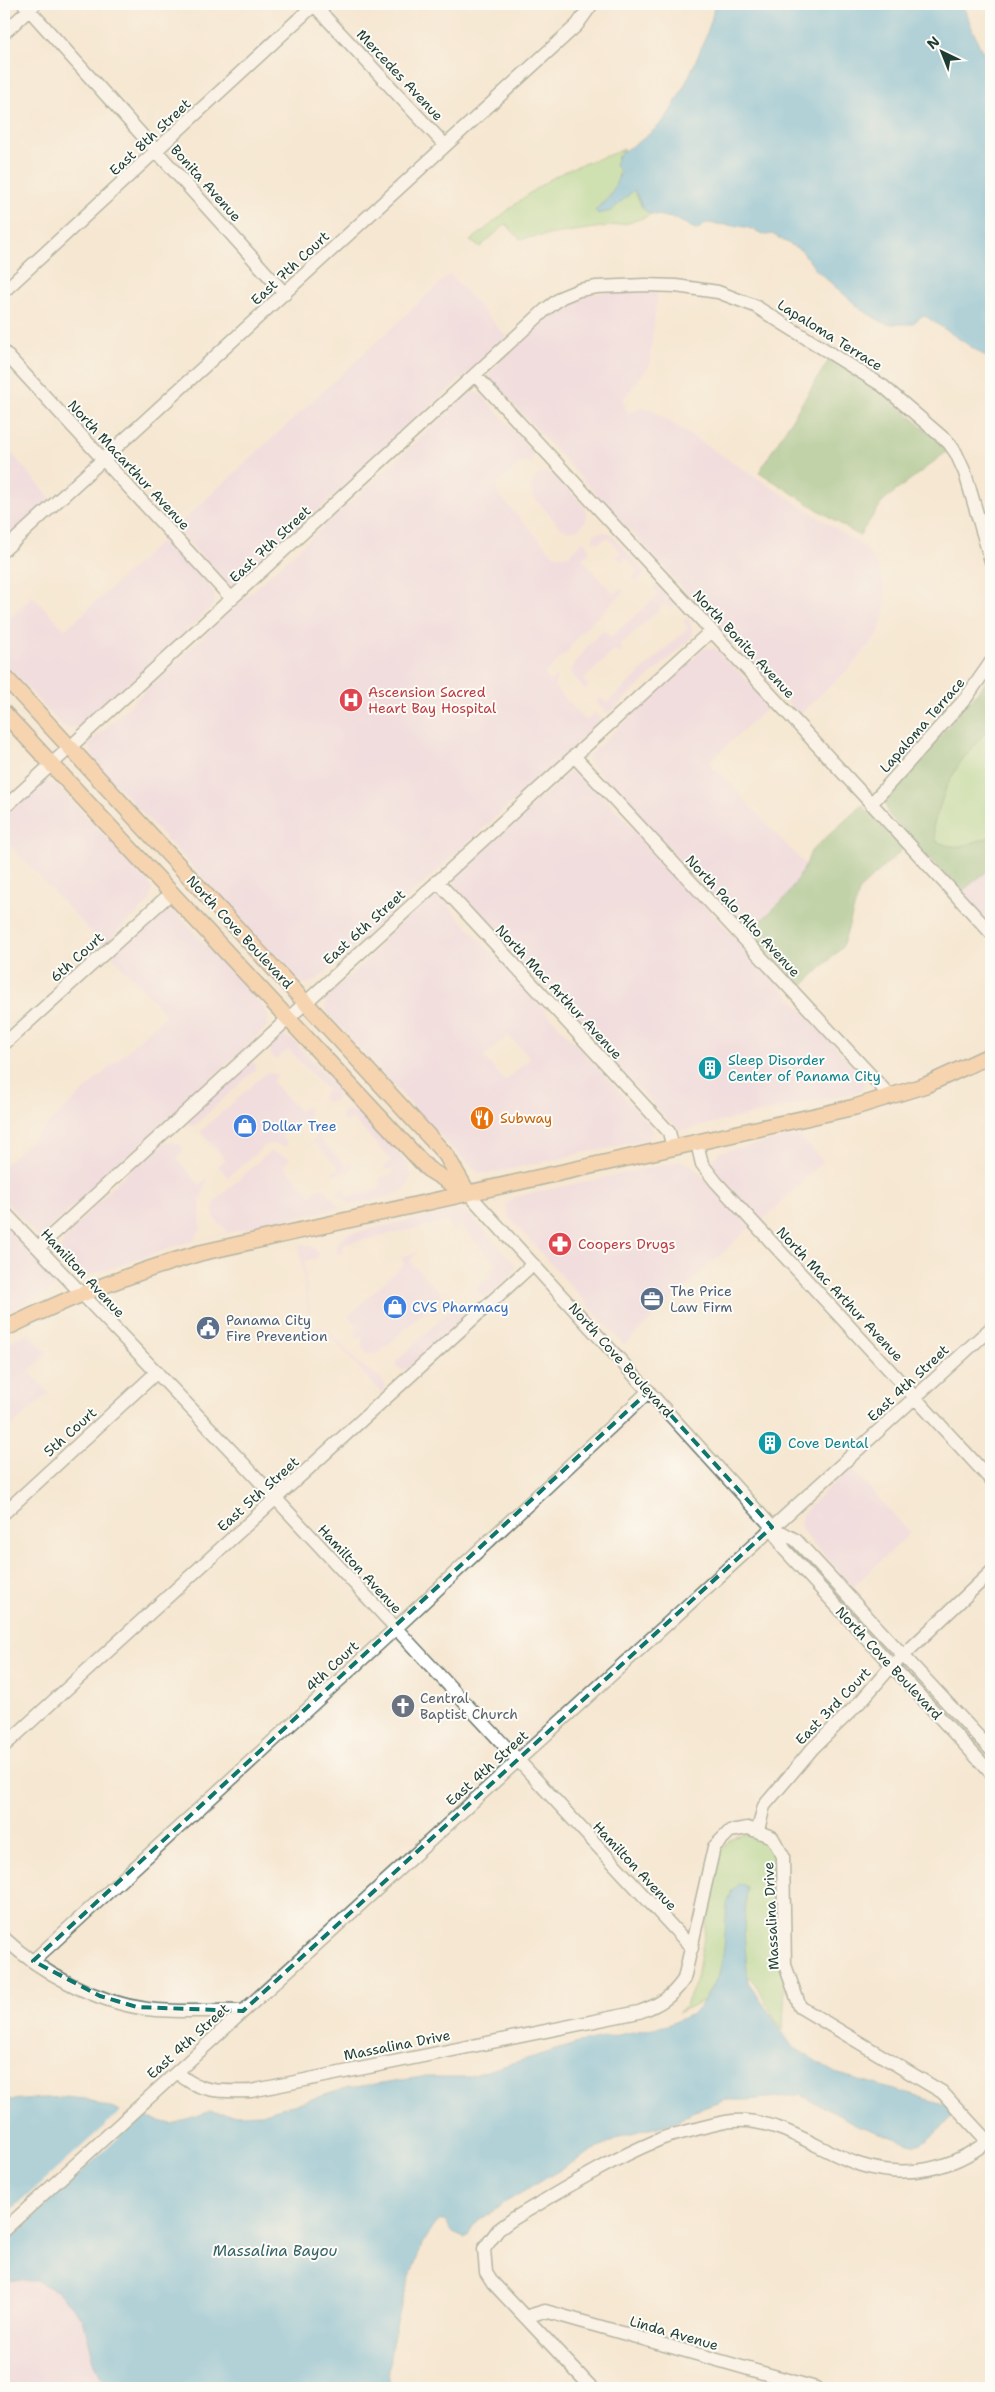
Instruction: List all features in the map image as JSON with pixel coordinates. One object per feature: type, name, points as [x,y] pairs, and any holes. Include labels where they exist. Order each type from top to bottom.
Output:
[{"type":"main road","name":"North Cove Boulevard","points":[[4,676],[446,1155],[468,1193]]},
{"type":"main road","name":"North Cove Boulevard","points":[[4,713],[428,1169],[468,1193]]},
{"type":"main road","points":[[4,1329],[82,1293],[148,1269],[211,1250],[697,1143],[891,1097],[949,1076],[991,1056]]},
{"type":"street","name":"Mercedes Avenue","points":[[314,4],[444,144]]},
{"type":"street","name":"East 8th Street","points":[[4,291],[158,151],[314,4]]},
{"type":"street","name":"East 7th Court","points":[[4,550],[285,294],[444,144],[577,25],[592,4]]},
{"type":"street","name":"Bonita Avenue","points":[[30,6],[285,294]]},
{"type":"street","points":[[4,33],[30,6]]},
{"type":"street","name":"Lapaloma Terrace","points":[[555,302],[574,292],[597,287],[644,285],[682,287],[734,297],[796,330],[883,386],[949,443],[963,466],[991,561]]},
{"type":"street","name":"East 7th Street","points":[[4,808],[555,302]]},
{"type":"street","name":"North Macarthur Avenue","points":[[4,352],[232,599]]},
{"type":"street","name":"North Bonita Avenue","points":[[475,375],[991,933]]},
{"type":"street","name":"East 6th Street","points":[[40,1247],[304,1002],[711,631]]},
{"type":"street","name":"Lapaloma Terrace","points":[[871,804],[966,698],[991,662]]},
{"type":"street","name":"North Palo Alto Avenue","points":[[574,756],[891,1097]]},
{"type":"street","name":"North Mac Arthur Avenue","points":[[437,881],[669,1132],[673,1148]]},
{"type":"street","name":"6th Court","points":[[4,1044],[170,893]]},
{"type":"street","name":"North Mac Arthur Avenue","points":[[697,1143],[702,1165],[716,1182],[991,1480]]},
{"type":"street","name":"North Cove Boulevard","points":[[468,1193],[772,1527],[785,1550],[991,1773]]},
{"type":"street","name":"Hamilton Avenue","points":[[4,1212],[40,1247],[157,1372],[692,1948]]},
{"type":"street","name":"East 5th Street","points":[[4,1746],[533,1264]]},
{"type":"street","name":"East 4th Street","points":[[4,2230],[991,1328]]},
{"type":"street","name":"5th Court","points":[[4,1513],[157,1372]]},
{"type":"street","name":"4th Court","points":[[33,1961],[395,1629],[649,1392]]},
{"type":"street","name":"North Cove Boulevard","points":[[772,1527],[796,1540],[991,1750]]},
{"type":"street","name":"East 3rd Court","points":[[758,1830],[764,1806],[813,1748],[892,1666],[991,1572]]},
{"type":"street","name":"Massalina Drive","points":[[176,2072],[190,2083],[208,2090],[227,2092],[251,2091],[639,2012],[659,2005],[675,1993],[684,1979],[714,1847],[730,1831],[748,1828],[758,1830],[772,1837],[783,1856],[785,1965],[800,2007],[942,2092],[990,2143],[949,2165],[906,2172],[860,2164],[800,2136],[769,2126],[734,2121],[657,2140],[513,2219],[498,2230],[484,2249],[486,2272],[493,2283],[592,2388]]},
{"type":"street","points":[[4,1938],[33,1961],[86,1991],[127,2005],[163,2010],[244,2011]]},
{"type":"street","name":"Linda Avenue","points":[[525,2317],[545,2311],[816,2388]]},
{"type":"highlighted area","points":[[649,1391],[772,1527],[243,2011],[137,2007],[100,1996],[33,1961]]},
{"type":"shaded area","points":[[450,274],[507,337],[236,585],[228,585],[175,528]]},
{"type":"shaded area","points":[[616,291],[658,291],[649,366],[623,399],[626,410],[629,413],[640,408],[650,409],[866,548],[878,567],[884,583],[887,605],[878,634],[851,667],[801,713],[797,712],[490,379],[491,371],[563,303],[579,296]]},
{"type":"shaded area","name":"Ascension Sacred Heart Bay Hospital","points":[[470,393],[483,396],[533,453],[532,463],[520,463],[497,485],[496,492],[553,554],[569,555],[584,540],[590,552],[582,559],[614,594],[620,589],[624,592],[578,636],[567,652],[544,674],[550,681],[557,676],[554,686],[583,718],[588,719],[595,713],[602,720],[316,981],[303,984],[294,977],[92,758],[89,744],[224,617]]},
{"type":"shaded area","points":[[4,445],[51,498],[4,541]]},
{"type":"shaded area","points":[[547,472],[556,475],[585,507],[587,519],[579,529],[569,531],[561,528],[533,496],[531,487],[533,480],[538,475]]},
{"type":"shaded area","points":[[600,532],[610,533],[691,622],[693,633],[691,638],[606,716],[608,714],[597,704],[597,699],[601,698],[607,703],[688,628],[683,622],[687,618],[676,606],[671,609],[665,604],[620,645],[624,655],[615,650],[584,679],[589,685],[586,689],[583,688],[570,672],[588,645],[604,630],[611,637],[658,595],[653,588],[657,585],[646,573],[638,581],[634,581],[633,577],[638,571],[626,558],[621,562],[616,556],[621,552],[607,537],[599,543],[592,540],[595,533]]},
{"type":"shaded area","points":[[167,536],[212,589],[215,596],[213,606],[141,673],[80,725],[72,728],[61,725],[4,662],[4,623],[33,596],[65,630]]},
{"type":"shaded area","points":[[705,648],[714,648],[719,651],[771,705],[709,762],[812,872],[747,933],[589,762],[587,757]]},
{"type":"shaded area","points":[[573,769],[577,770],[628,823],[862,1075],[864,1082],[861,1091],[681,1130],[668,1120],[481,918],[456,888],[456,875]]},
{"type":"shaded area","points":[[47,782],[58,786],[147,881],[152,889],[150,901],[103,945],[4,839],[4,817],[42,784]]},
{"type":"shaded area","points":[[991,868],[991,924],[961,892]]},
{"type":"shaded area","points":[[430,896],[441,898],[651,1126],[653,1133],[648,1139],[488,1174],[478,1173],[447,1143],[328,1014],[325,1006],[329,994],[371,956],[386,936]],"holes":[[[508,1035],[530,1058],[505,1081],[484,1057]]]},
{"type":"shaded area","points":[[165,911],[173,912],[179,916],[262,1006],[268,1014],[268,1024],[265,1029],[39,1238],[4,1200],[4,1165],[166,1015],[111,955],[153,917]]},
{"type":"shaded area","points":[[283,1036],[294,1041],[337,1087],[337,1099],[326,1102],[321,1097],[327,1090],[289,1050],[275,1060],[270,1053],[271,1044],[253,1058],[275,1040]]},
{"type":"shaded area","points":[[249,1062],[256,1064],[255,1070],[194,1126],[188,1125],[189,1117]]},
{"type":"shaded area","name":"Dollar Tree","points":[[267,1072],[277,1075],[272,1082],[299,1111],[308,1108],[308,1123],[303,1125],[299,1120],[281,1136],[287,1143],[287,1147],[272,1144],[264,1146],[228,1177],[218,1166],[225,1159],[200,1132]]},
{"type":"shaded area","points":[[346,1110],[359,1111],[407,1163],[411,1174],[409,1184],[395,1195],[192,1241],[87,1276],[78,1275],[60,1256],[60,1250],[64,1240],[113,1186],[158,1145],[172,1142],[180,1144],[184,1150],[177,1159],[199,1184],[208,1178],[200,1201],[201,1229],[194,1240],[228,1232],[215,1220],[213,1208],[215,1201],[270,1151],[290,1158],[284,1166],[311,1195],[318,1188],[325,1188],[339,1207],[351,1204],[339,1196],[339,1191],[342,1188],[345,1189],[347,1197],[380,1189],[380,1177],[393,1174],[393,1169],[382,1170],[391,1160],[352,1118],[346,1122],[342,1120],[341,1114]]},
{"type":"shaded area","points":[[323,1130],[326,1131],[319,1138],[346,1166],[350,1162],[353,1163],[351,1171],[333,1175],[332,1173],[338,1167],[314,1142],[306,1148]]},
{"type":"shaded area","points":[[799,1135],[823,1161],[761,1222],[721,1178],[712,1161],[720,1152]]},
{"type":"shaded area","points":[[681,1161],[690,1164],[750,1227],[624,1345],[509,1217],[506,1204],[515,1197]]},
{"type":"shaded area","points":[[457,1210],[470,1215],[516,1265],[514,1273],[489,1296],[480,1295],[475,1290],[492,1274],[490,1271],[496,1264],[460,1225],[451,1231],[449,1221],[342,1245],[343,1253],[339,1255],[336,1253],[338,1243],[347,1234]]},
{"type":"shaded area","points":[[4,1218],[58,1280],[54,1289],[4,1314]]},
{"type":"shaded area","points":[[299,1245],[311,1246],[319,1254],[317,1258],[304,1261],[311,1326],[328,1329],[358,1363],[381,1378],[385,1386],[382,1394],[326,1331],[310,1327]]},
{"type":"shaded area","name":"CVS Pharmacy","points":[[417,1252],[410,1261],[442,1295],[378,1354],[368,1354],[361,1346],[363,1338],[356,1337],[356,1330],[359,1327],[348,1316],[404,1264],[401,1257]]},
{"type":"shaded area","points":[[457,1303],[464,1309],[463,1319],[411,1367],[402,1370],[396,1367],[396,1362]]},
{"type":"shaded area","points":[[28,1333],[48,1353],[29,1371],[49,1393],[4,1433],[4,1345]]},
{"type":"shaded area","points":[[850,1467],[910,1533],[853,1587],[803,1532],[800,1523],[803,1513]]},
{"type":"shaded area","points":[[4,2280],[37,2281],[57,2291],[83,2319],[94,2361],[105,2388],[4,2388]]},
{"type":"green space","points":[[624,149],[617,157],[619,171],[617,183],[611,194],[600,204],[611,211],[634,189],[641,206],[651,214],[648,216],[629,223],[520,239],[506,224],[480,247],[470,241],[523,198],[545,183],[573,168]]},
{"type":"green space","points":[[830,358],[886,395],[949,450],[884,500],[859,536],[759,472]]},
{"type":"green space","points":[[989,678],[991,680],[991,725],[959,764],[946,788],[933,826],[936,841],[951,846],[964,845],[991,837],[991,868],[961,892],[888,814],[885,801]]},
{"type":"green space","points":[[991,725],[991,837],[958,846],[951,846],[936,841],[933,826],[946,788],[959,764]]},
{"type":"green space","points":[[862,805],[903,849],[860,889],[842,948],[802,986],[748,933],[787,896],[806,865],[811,851]]},
{"type":"green space","points":[[746,1834],[766,1843],[772,1850],[776,1861],[779,1954],[785,1982],[783,2030],[777,2023],[755,1983],[742,1971],[714,1995],[678,2013],[685,2007],[696,1982],[719,1852],[731,1838]]},
{"type":"water","points":[[714,4],[962,4],[978,43],[991,66],[991,360],[925,316],[922,316],[912,324],[887,324],[880,321],[862,310],[816,270],[802,251],[772,234],[766,235],[746,227],[706,223],[697,230],[676,219],[651,214],[644,210],[634,190],[611,211],[598,214],[595,210],[610,197],[621,172],[615,166],[618,157],[658,126],[678,98],[695,64],[709,28]]},
{"type":"water","name":"Massalina Bayou","points":[[739,1883],[747,1887],[744,1932],[748,1982],[792,2046],[835,2073],[947,2105],[956,2111],[928,2139],[916,2145],[859,2126],[801,2095],[726,2100],[692,2112],[676,2122],[624,2136],[592,2151],[506,2202],[473,2226],[468,2236],[464,2238],[453,2233],[446,2220],[440,2220],[423,2245],[404,2297],[390,2360],[389,2376],[391,2388],[105,2388],[94,2361],[83,2319],[57,2291],[37,2281],[4,2280],[4,2100],[66,2097],[86,2099],[122,2112],[172,2124],[210,2111],[232,2115],[261,2114],[348,2088],[422,2077],[467,2077],[578,2043],[668,2025],[690,2015],[700,2006],[719,1975],[724,1948],[727,1905],[732,1890]]},
{"type":"pier","points":[[122,2110],[143,2115],[4,2243],[4,2217]]},
{"type":"place","name":"Ascension Sacred Heart Bay Hospital","points":[[351,700]]},
{"type":"place","name":"Sleep Disorder Center of Panama City","points":[[710,1068]]},
{"type":"place","name":"Subway","points":[[482,1118]]},
{"type":"place","name":"Dollar Tree","points":[[245,1126]]},
{"type":"place","name":"Coopers Drugs","points":[[560,1244]]},
{"type":"place","name":"The Price Law Firm","points":[[652,1299]]},
{"type":"place","name":"CVS Pharmacy","points":[[395,1307]]},
{"type":"place","name":"Panama City Fire Prevention","points":[[208,1328]]},
{"type":"place","name":"Cove Dental","points":[[770,1443]]},
{"type":"place","name":"Central Baptist Church","points":[[403,1706]]}]
